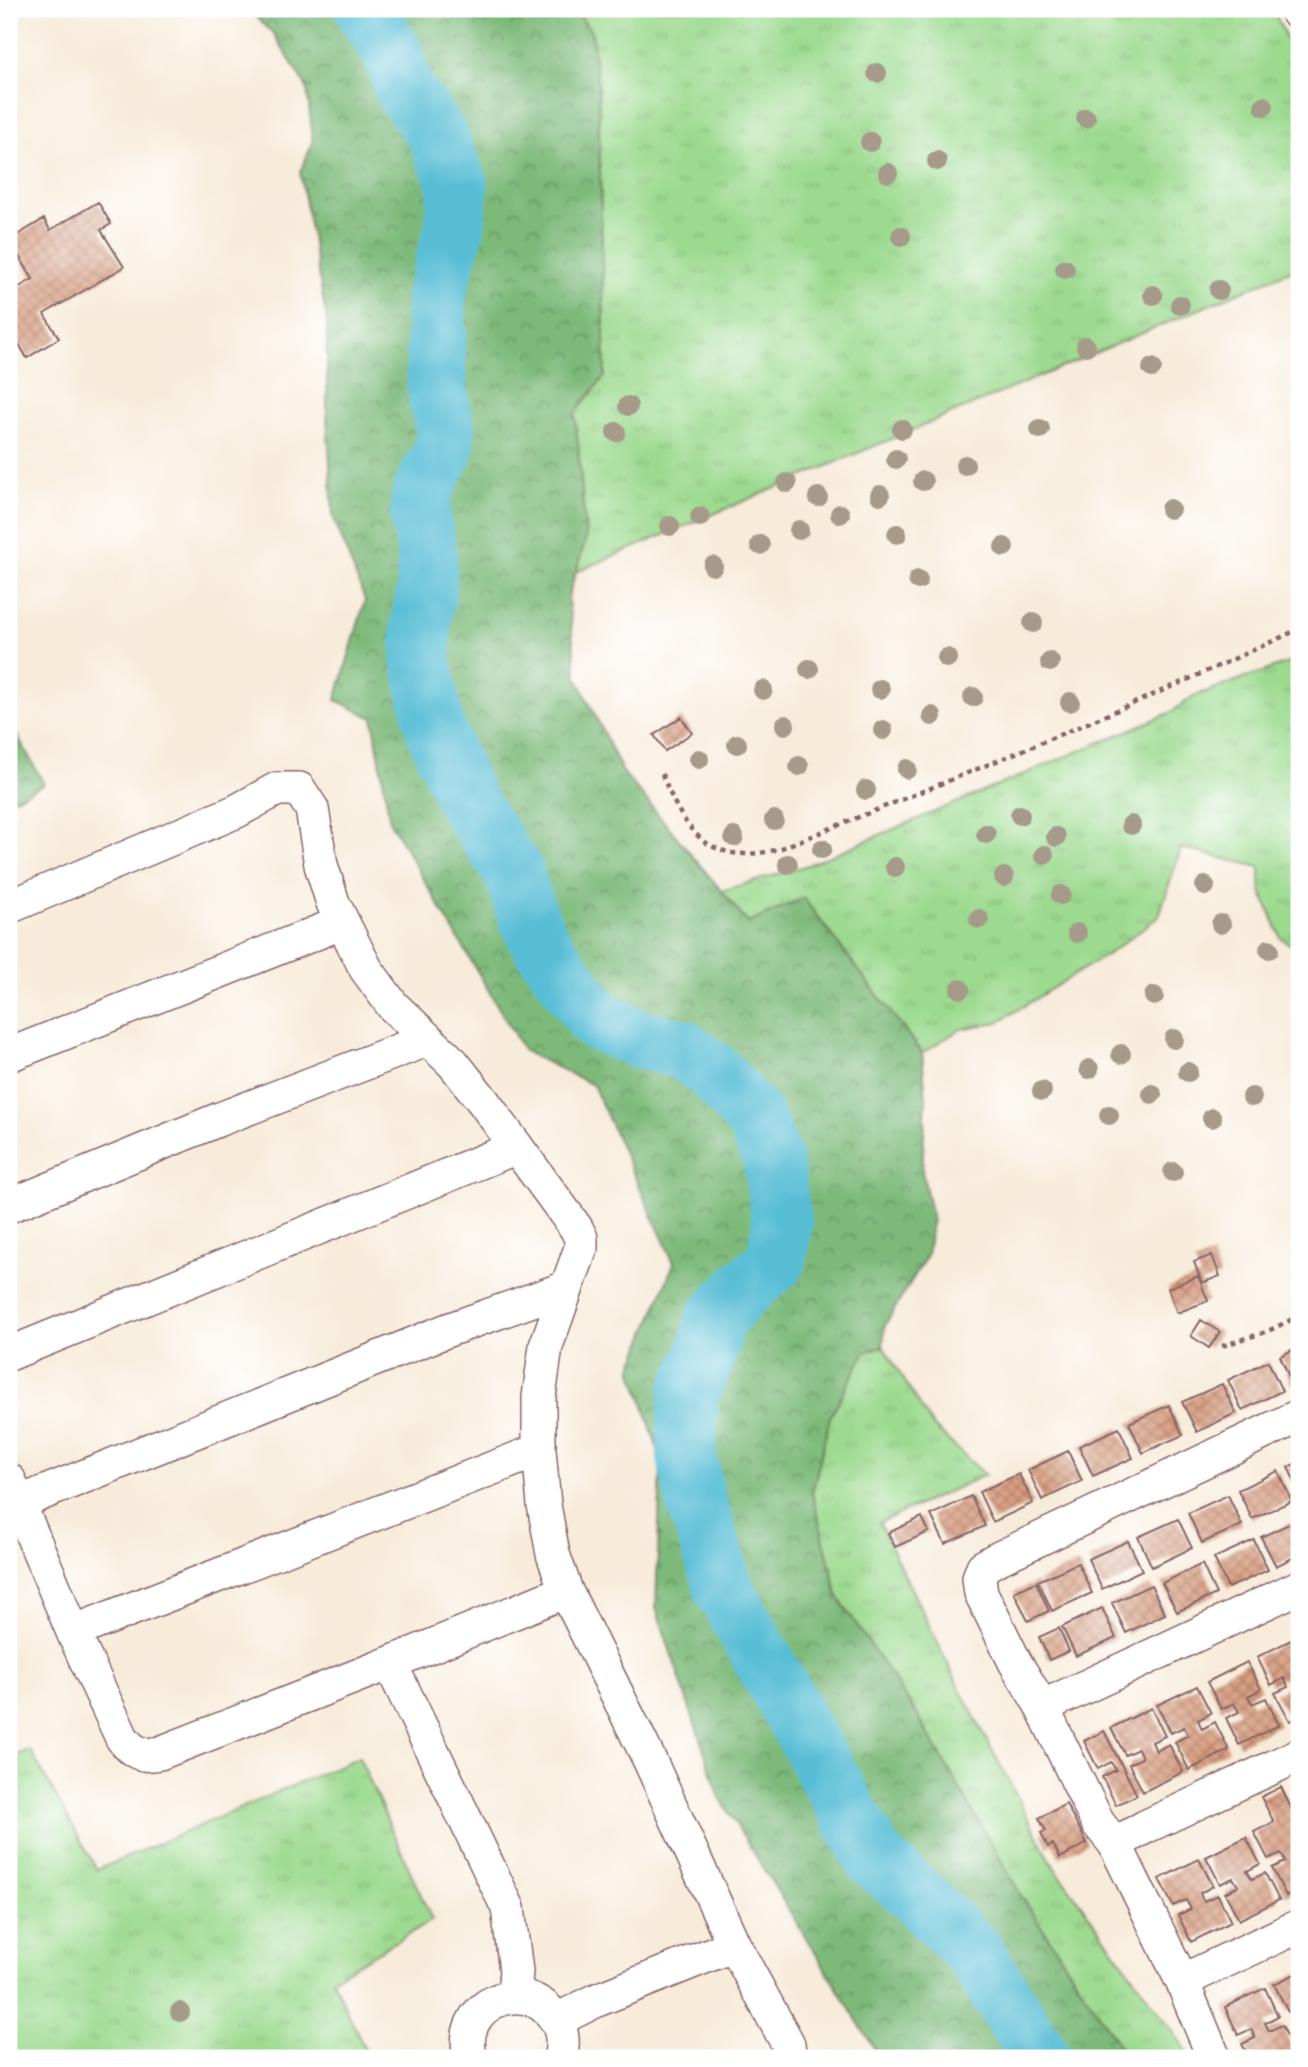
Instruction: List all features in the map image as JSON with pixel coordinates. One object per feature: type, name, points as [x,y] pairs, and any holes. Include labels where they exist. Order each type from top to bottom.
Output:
[{"type":"street","points":[[9,907],[237,811],[277,789],[299,789],[312,809],[321,865],[332,903],[366,969],[393,1006],[453,1063],[581,1238],[579,1256],[546,1346],[538,1397],[544,1505],[553,1554],[566,1591],[650,1761],[734,1945],[788,2044],[790,2058]]},
{"type":"street","points":[[9,1055],[341,923]]},
{"type":"street","points":[[9,1206],[208,1124],[426,1040]]},
{"type":"street","points":[[9,1354],[517,1147]]},
{"type":"street","points":[[566,1288],[14,1492],[73,1632],[122,1738],[138,1754],[160,1752],[566,1591]]},
{"type":"street","points":[[1213,2058],[1182,1981],[1115,1844],[1098,1823],[1042,1707],[1015,1662],[981,1593],[979,1578],[984,1567],[1299,1416]]},
{"type":"street","points":[[73,1632],[539,1450]]},
{"type":"street","points":[[1042,1707],[1299,1587]]},
{"type":"street","points":[[390,1663],[508,1908],[516,1971],[514,1996]]},
{"type":"street","points":[[1115,1844],[1145,1827],[1299,1755]]},
{"type":"street","points":[[1182,1981],[1299,1926]]},
{"type":"street","points":[[558,2022],[597,2000],[734,1945]]},
{"type":"street","points":[[471,2058],[468,2050],[469,2034],[475,2019],[484,2007],[499,1999],[514,1996],[540,2002],[558,2022],[562,2035],[560,2058]]},
{"type":"path","points":[[662,774],[672,801],[698,838],[723,852],[755,855],[779,849],[1002,760],[1193,679],[1299,629]]},
{"type":"path","points":[[1222,1346],[1266,1332],[1299,1316]]},
{"type":"green space","points":[[247,9],[575,9],[592,33],[598,89],[605,376],[575,413],[586,538],[568,598],[577,678],[622,771],[748,923],[803,898],[922,1053],[926,1099],[922,1171],[932,1217],[927,1255],[885,1325],[883,1346],[865,1352],[830,1417],[812,1493],[838,1597],[916,1713],[1022,1897],[1127,2058],[880,2058],[720,1798],[656,1608],[661,1460],[632,1368],[674,1263],[593,1085],[524,1051],[390,822],[373,718],[336,700],[365,600],[333,516],[327,415],[327,321],[300,172],[313,142],[307,88],[274,34]]},
{"type":"green space","points":[[575,9],[1273,9],[1299,66],[1299,267],[576,572],[586,537],[575,412],[605,376],[598,89],[592,33]]},
{"type":"green space","points":[[1299,659],[1299,950],[1281,938],[1261,891],[1260,867],[1181,848],[1159,916],[1111,952],[998,1022],[961,1029],[922,1053],[804,899],[748,923],[721,891],[808,865],[1170,713],[1194,696]]},
{"type":"green space","points":[[17,735],[44,784],[9,801],[9,738]]},
{"type":"green space","points":[[883,1346],[932,1425],[985,1475],[879,1523],[962,1693],[1054,1867],[1192,2058],[1127,2058],[1022,1897],[916,1713],[838,1597],[812,1493],[830,1417],[865,1352]]},
{"type":"green space","points":[[30,1750],[97,1870],[359,1757],[432,1920],[332,1979],[369,2058],[9,2058],[9,1758]]},
{"type":"building","points":[[98,202],[111,224],[101,230],[124,267],[44,314],[59,338],[27,358],[9,327],[9,293],[33,279],[9,240],[44,219],[50,230]]},
{"type":"building","points":[[681,717],[692,733],[665,751],[654,735]]},
{"type":"building","points":[[1212,1255],[1220,1276],[1202,1283],[1194,1262]]},
{"type":"building","points":[[1198,1276],[1208,1301],[1177,1313],[1168,1288]]},
{"type":"building","points":[[1201,1320],[1220,1332],[1209,1348],[1191,1336]]},
{"type":"building","points":[[1299,1347],[1299,1383],[1293,1386],[1280,1356]]},
{"type":"building","points":[[1268,1361],[1282,1391],[1242,1410],[1228,1380]]},
{"type":"building","points":[[1222,1384],[1236,1413],[1197,1432],[1182,1402]]},
{"type":"building","points":[[1169,1405],[1183,1435],[1143,1453],[1129,1423]]},
{"type":"building","points":[[1119,1428],[1133,1458],[1093,1476],[1079,1446]]},
{"type":"building","points":[[1068,1451],[1082,1481],[1042,1500],[1028,1470]]},
{"type":"building","points":[[1299,1462],[1299,1491],[1288,1467]]},
{"type":"building","points":[[1278,1471],[1292,1501],[1252,1519],[1238,1490]]},
{"type":"building","points":[[1019,1474],[1033,1503],[993,1522],[979,1492]]},
{"type":"building","points":[[1228,1495],[1242,1525],[1202,1543],[1188,1513]]},
{"type":"building","points":[[971,1496],[985,1526],[945,1544],[931,1515]]},
{"type":"building","points":[[922,1517],[929,1532],[895,1547],[888,1533]]},
{"type":"building","points":[[1178,1519],[1192,1548],[1152,1567],[1138,1537]]},
{"type":"building","points":[[1299,1519],[1299,1555],[1276,1566],[1261,1537]]},
{"type":"building","points":[[1254,1540],[1268,1570],[1228,1588],[1214,1558]]},
{"type":"building","points":[[1128,1541],[1142,1570],[1102,1589],[1088,1559]]},
{"type":"building","points":[[1078,1563],[1092,1593],[1052,1611],[1038,1581]]},
{"type":"building","points":[[1202,1564],[1216,1594],[1177,1612],[1162,1583]]},
{"type":"building","points":[[1036,1582],[1049,1611],[1028,1621],[1014,1592]]},
{"type":"building","points":[[1151,1585],[1165,1614],[1126,1633],[1112,1603]]},
{"type":"building","points":[[1102,1608],[1116,1638],[1076,1656],[1062,1627]]},
{"type":"building","points":[[1059,1628],[1069,1651],[1049,1660],[1039,1637]]},
{"type":"building","points":[[1297,1637],[1299,1716],[1290,1721],[1275,1693],[1288,1687],[1284,1678],[1271,1685],[1257,1657]]},
{"type":"building","points":[[1247,1662],[1261,1689],[1248,1696],[1252,1704],[1266,1698],[1279,1725],[1239,1745],[1226,1718],[1239,1712],[1234,1703],[1221,1709],[1207,1682]]},
{"type":"building","points":[[1197,1686],[1211,1713],[1198,1720],[1202,1729],[1215,1722],[1229,1750],[1189,1770],[1175,1742],[1188,1735],[1184,1727],[1171,1733],[1157,1705]]},
{"type":"building","points":[[1151,1708],[1165,1736],[1152,1742],[1156,1751],[1169,1744],[1183,1772],[1143,1792],[1129,1764],[1142,1758],[1138,1749],[1125,1755],[1111,1728]]},
{"type":"building","points":[[1104,1731],[1137,1795],[1116,1805],[1102,1777],[1116,1770],[1111,1762],[1098,1769],[1084,1741]]},
{"type":"building","points":[[1281,1787],[1299,1824],[1299,1844],[1294,1846],[1299,1856],[1299,1889],[1286,1896],[1272,1868],[1285,1862],[1281,1853],[1268,1859],[1254,1832],[1274,1822],[1261,1797]]},
{"type":"building","points":[[1066,1804],[1087,1843],[1060,1858],[1053,1844],[1048,1847],[1041,1833],[1046,1831],[1039,1818]]},
{"type":"building","points":[[1246,1837],[1260,1864],[1247,1871],[1252,1879],[1265,1873],[1279,1900],[1239,1920],[1225,1893],[1238,1886],[1233,1878],[1220,1884],[1206,1857]]},
{"type":"building","points":[[1199,1859],[1213,1886],[1200,1893],[1202,1898],[1204,1901],[1218,1895],[1231,1922],[1191,1942],[1178,1915],[1191,1909],[1186,1900],[1173,1906],[1159,1879]]},
{"type":"building","points":[[1299,1972],[1299,2007],[1288,2012],[1274,1984]]},
{"type":"building","points":[[1265,1988],[1278,2016],[1265,2023],[1269,2031],[1282,2025],[1295,2053],[1283,2058],[1249,2058],[1242,2044],[1255,2038],[1251,2029],[1238,2035],[1225,2007]]},
{"type":"waterway","points":[[365,9],[393,54],[405,92],[436,133],[458,184],[455,226],[436,294],[438,398],[446,431],[443,452],[422,492],[420,513],[427,555],[427,584],[421,621],[421,658],[435,729],[466,800],[514,873],[527,914],[540,942],[597,1021],[642,1040],[683,1049],[714,1073],[755,1119],[773,1160],[782,1224],[776,1261],[716,1318],[706,1355],[689,1393],[687,1457],[696,1501],[724,1589],[874,1858],[974,1952],[1041,2058]]}]
